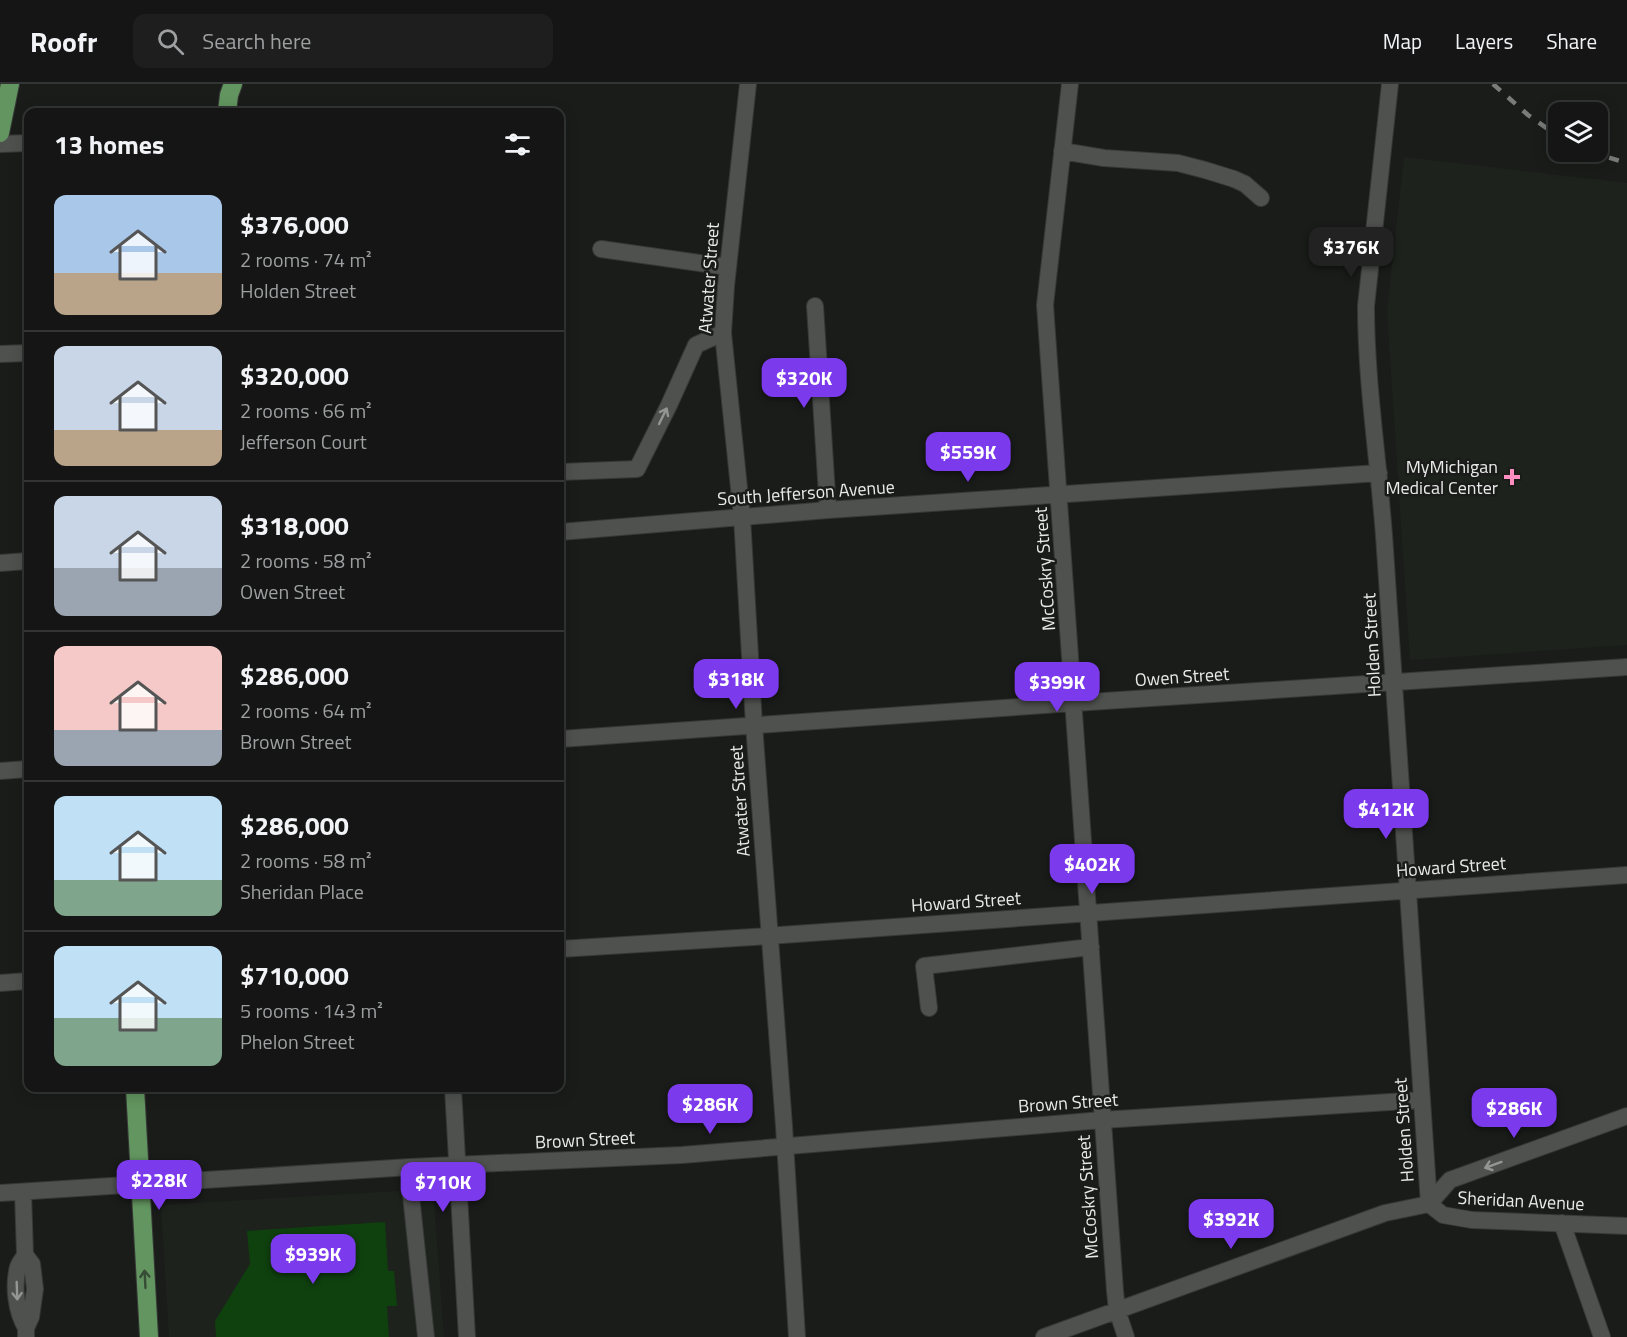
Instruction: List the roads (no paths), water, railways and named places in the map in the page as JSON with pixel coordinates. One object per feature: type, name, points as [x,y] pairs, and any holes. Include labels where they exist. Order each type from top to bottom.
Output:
[{"type":"main road","points":[[0,133],[10,84]]},
{"type":"main road","points":[[227,108],[233,84]]},
{"type":"main road","points":[[135,1092],[148,1337]]},
{"type":"street","name":"Atwater Street","points":[[748,84],[723,333],[742,517],[754,725],[797,1337]]},
{"type":"street","name":"McCoskry Street","points":[[1070,84],[1045,305],[1102,1120],[1117,1310],[1126,1337]]},
{"type":"street","name":"Holden Street","points":[[1390,84],[1366,306],[1366,335],[1379,473],[1430,1204]]},
{"type":"street","points":[[0,144],[24,143]]},
{"type":"street","points":[[1062,151],[1104,158],[1187,165],[1234,178],[1261,198]]},
{"type":"street","points":[[601,249],[728,267]]},
{"type":"street","points":[[815,306],[828,510]]},
{"type":"street","points":[[564,472],[638,469],[696,345],[723,333]]},
{"type":"street","points":[[0,354],[24,353]]},
{"type":"street","name":"South Jefferson Avenue","points":[[564,532],[828,510],[1379,473]]},
{"type":"street","points":[[0,562],[24,561]]},
{"type":"street","name":"Owen Street","points":[[564,739],[1627,667]]},
{"type":"street","points":[[0,771],[24,769]]},
{"type":"street","name":"Howard Street","points":[[564,949],[1627,875]]},
{"type":"street","points":[[929,1008],[924,966],[1091,947]]},
{"type":"street","points":[[0,982],[24,981]]},
{"type":"street","points":[[453,1092],[468,1337]]},
{"type":"street","name":"Brown Street","points":[[0,1193],[410,1167],[682,1155],[1102,1120],[1422,1100]]},
{"type":"street","points":[[1044,1337],[1385,1213],[1430,1204],[1450,1180],[1627,1116]]},
{"type":"street","points":[[410,1167],[426,1337]]},
{"type":"street","points":[[23,1192],[25,1255],[32,1264],[34,1290],[31,1317],[26,1332]]},
{"type":"street","name":"Sheridan Avenue","points":[[1430,1204],[1443,1215],[1472,1220],[1627,1226]]},
{"type":"street","points":[[1562,1222],[1602,1337]]},
{"type":"railway","points":[[1493,84],[1528,115],[1548,129]]},
{"type":"railway","points":[[1608,157],[1627,163]]},
{"type":"place","name":"MyMichigan Medical Center","points":[[1512,477]]}]
